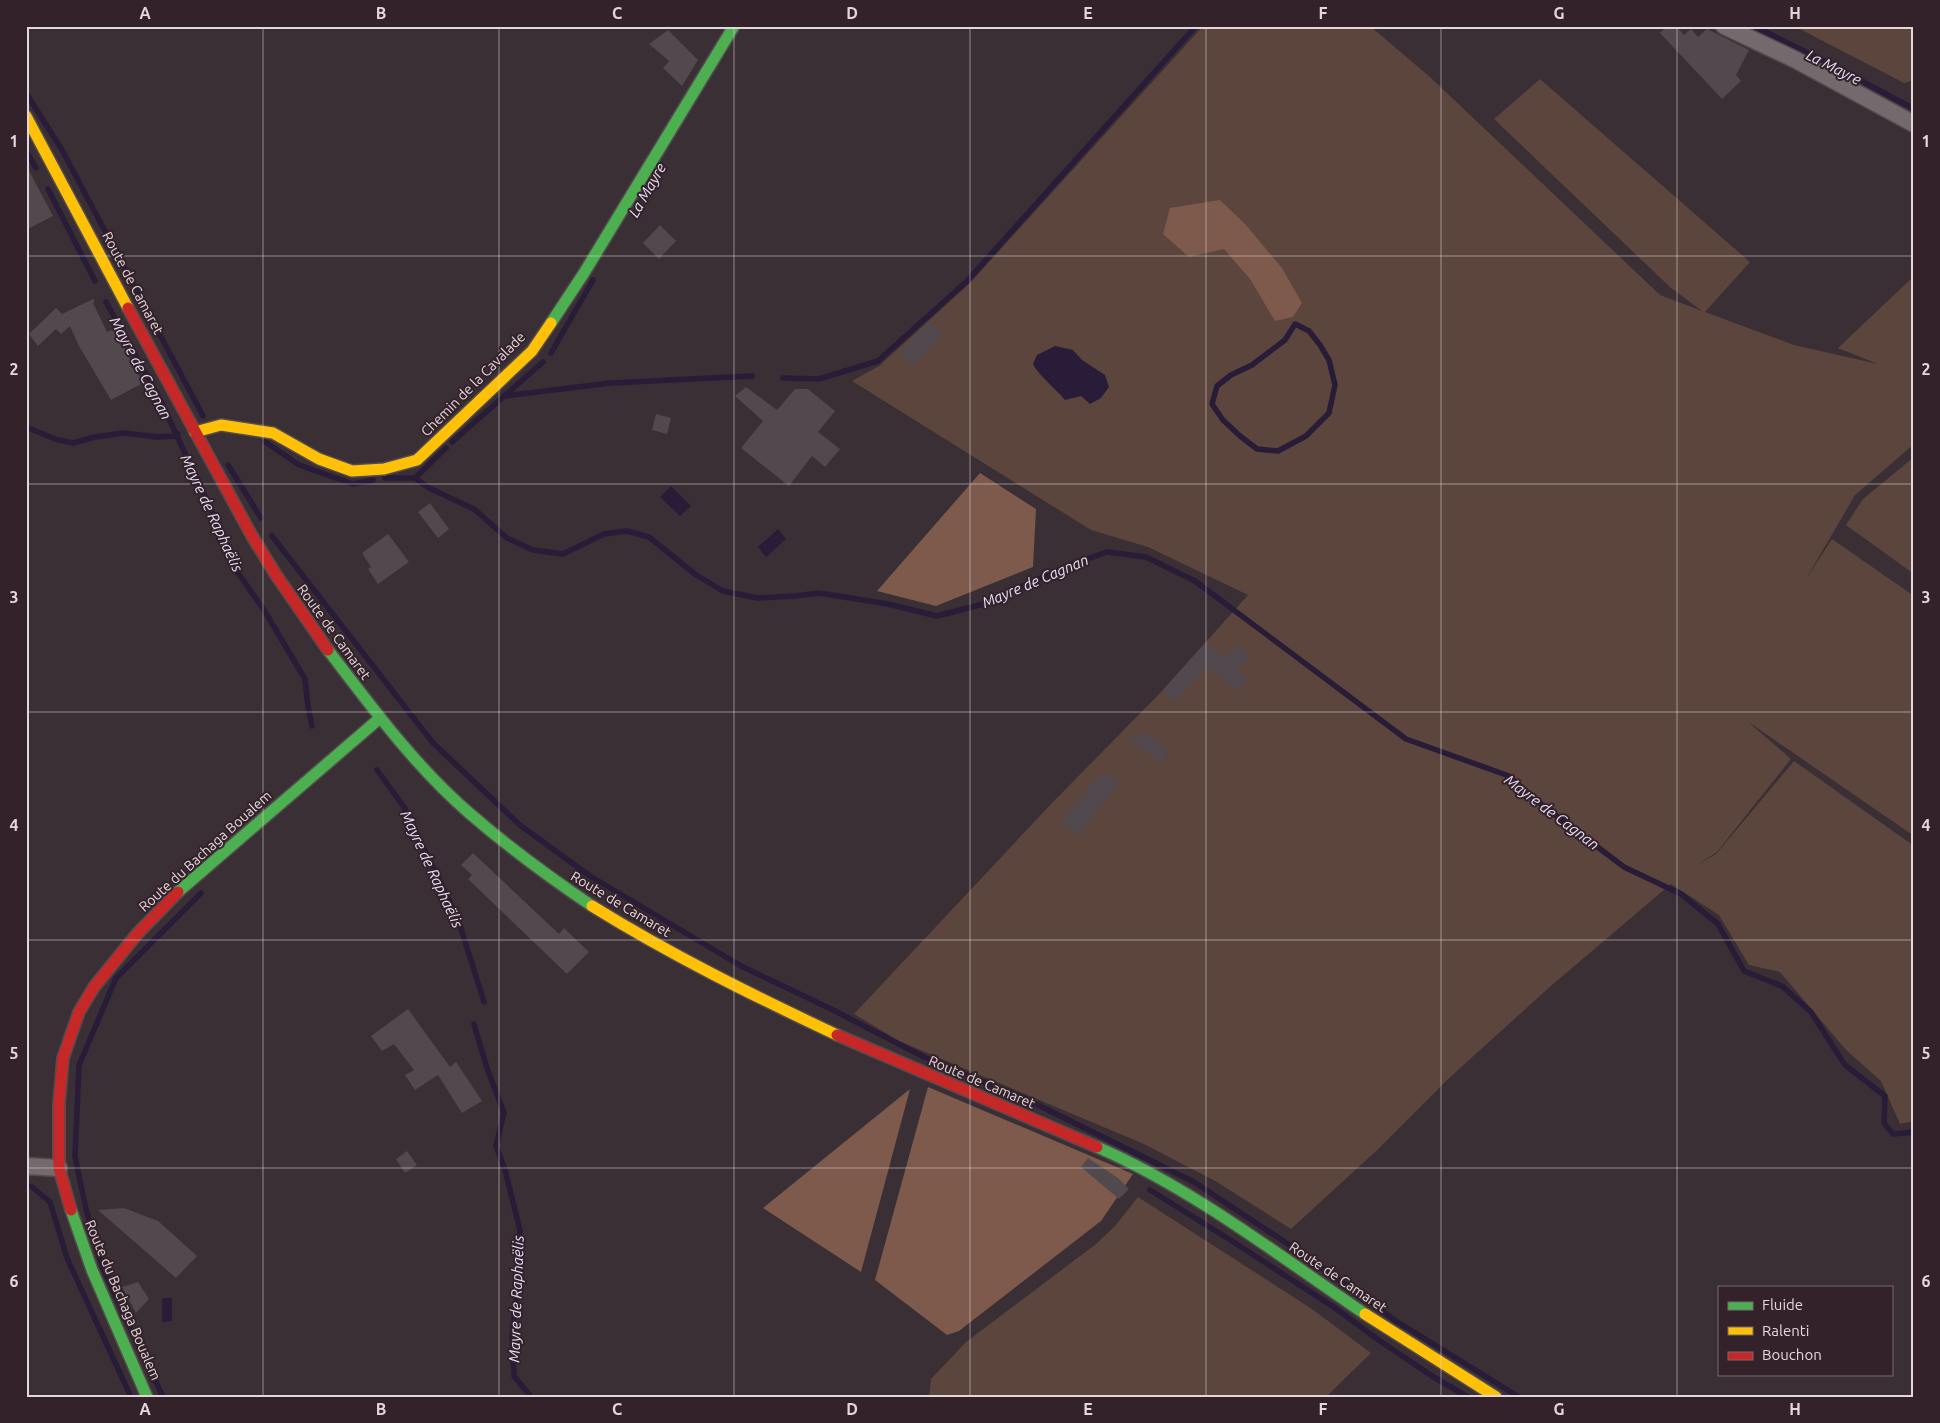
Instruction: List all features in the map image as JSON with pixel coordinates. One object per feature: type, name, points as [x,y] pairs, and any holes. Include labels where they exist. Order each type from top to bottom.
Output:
[{"type":"main road","name":"Chemin de la Cavalade","points":[[195,432],[221,425],[273,433],[319,459],[352,471],[384,469],[417,460],[532,351],[584,273],[734,26]]},
{"type":"main road","name":"Route de Camaret","points":[[26,116],[252,536],[296,606],[380,718],[431,775],[467,811],[537,867],[593,906],[642,936],[748,993],[871,1051],[1105,1151],[1147,1172],[1213,1212],[1374,1320],[1496,1397]]},
{"type":"main road","name":"Route du Bachaga Boualem","points":[[148,1397],[76,1229],[59,1168],[59,1104],[63,1058],[78,1012],[94,987],[137,934],[172,897],[380,718]]},
{"type":"street","points":[[1724,26],[1794,59],[1914,124]]},
{"type":"street","points":[[26,1166],[59,1168]]},
{"type":"shaded area","points":[[1203,26],[1370,26],[1430,77],[1660,295],[1702,311],[1671,288],[1494,119],[1540,79],[1750,262],[1705,312],[1794,345],[1878,364],[1838,348],[1914,276],[1914,444],[1855,495],[1806,579],[1832,539],[1914,596],[1914,836],[1747,721],[1791,759],[1717,852],[1697,865],[1716,854],[1794,761],[1914,846],[1914,1121],[1900,1124],[1881,1081],[1846,1050],[1780,972],[1749,965],[1719,915],[1671,884],[1552,985],[1447,1080],[1375,1152],[1291,1229],[1217,1182],[1144,1144],[899,1041],[854,1014],[1051,804],[1162,691],[1248,595],[1148,547],[1091,530],[852,381],[879,366],[970,283]]},
{"type":"shaded area","points":[[1794,26],[1914,26],[1914,80],[1904,83]]},
{"type":"shaded area","points":[[1220,200],[1245,224],[1282,268],[1302,303],[1293,317],[1275,321],[1250,279],[1224,249],[1189,257],[1163,234],[1170,208]]},
{"type":"shaded area","points":[[1055,346],[1073,350],[1082,360],[1105,375],[1109,387],[1101,398],[1090,404],[1081,396],[1065,400],[1039,373],[1033,364],[1037,355]]},
{"type":"shaded area","points":[[1914,457],[1914,574],[1846,525],[1863,499]]},
{"type":"shaded area","points":[[980,473],[1036,509],[1033,567],[936,606],[877,591]]},
{"type":"shaded area","points":[[671,486],[691,506],[680,516],[660,497]]},
{"type":"shaded area","points":[[778,529],[786,539],[766,557],[758,547]]},
{"type":"shaded area","points":[[928,1087],[1133,1174],[1101,1221],[959,1331],[947,1335],[875,1280]]},
{"type":"shaded area","points":[[910,1089],[861,1272],[763,1208]]},
{"type":"shaded area","points":[[1138,1197],[1312,1309],[1371,1353],[1326,1397],[929,1397],[931,1379],[966,1342],[1096,1244],[1115,1226]]},
{"type":"shaded area","points":[[162,1298],[172,1298],[172,1321],[162,1322]]},
{"type":"building","points":[[1667,26],[1676,26],[1684,35],[1691,29],[1698,37],[1707,29],[1749,50],[1736,75],[1741,81],[1722,99],[1660,33]]},
{"type":"building","points":[[668,30],[698,60],[682,86],[663,68],[669,61],[649,44]]},
{"type":"building","points":[[26,165],[53,216],[26,230]]},
{"type":"building","points":[[660,225],[676,241],[659,259],[643,243]]},
{"type":"building","points":[[93,299],[95,301],[93,303],[107,332],[114,329],[143,383],[111,400],[79,346],[70,326],[61,334],[56,329],[38,346],[29,334],[56,308],[62,314]]},
{"type":"building","points":[[928,321],[942,334],[914,366],[900,353]]},
{"type":"building","points":[[746,387],[777,410],[795,389],[808,389],[835,411],[818,432],[840,449],[825,467],[812,456],[789,486],[741,448],[763,421],[735,396]]},
{"type":"building","points":[[656,414],[671,418],[667,434],[652,430]]},
{"type":"building","points":[[430,503],[449,529],[438,538],[418,512]]},
{"type":"building","points":[[388,534],[409,562],[378,584],[368,569],[371,567],[362,553]]},
{"type":"building","points":[[1206,642],[1223,659],[1239,645],[1249,657],[1236,670],[1248,679],[1236,691],[1208,668],[1173,702],[1162,691]]},
{"type":"building","points":[[1144,731],[1169,750],[1162,763],[1127,739]]},
{"type":"building","points":[[1109,774],[1119,782],[1078,836],[1061,822],[1098,777]]},
{"type":"building","points":[[473,853],[559,934],[564,928],[589,952],[567,974],[468,879],[472,875],[461,865]]},
{"type":"building","points":[[408,1009],[450,1067],[456,1062],[482,1101],[462,1113],[438,1075],[415,1090],[405,1075],[414,1070],[394,1044],[382,1051],[371,1036]]},
{"type":"building","points":[[407,1151],[417,1165],[405,1173],[396,1159]]},
{"type":"building","points":[[1088,1158],[1118,1178],[1129,1189],[1119,1199],[1081,1167]]},
{"type":"building","points":[[124,1208],[158,1221],[197,1256],[176,1278],[98,1210]]},
{"type":"building","points":[[138,1282],[149,1299],[136,1313],[122,1287]]},
{"type":"waterway","points":[[783,378],[819,379],[878,361],[967,281],[1196,26]]},
{"type":"waterway","name":"La Mayre","points":[[1754,26],[1914,109]]},
{"type":"waterway","points":[[26,93],[62,150],[203,416]]},
{"type":"waterway","name":"Mayre de Cagnan","points":[[26,151],[36,168]]},
{"type":"waterway","name":"Mayre de Cagnan","points":[[48,189],[95,281]]},
{"type":"waterway","name":"La Mayre","points":[[551,353],[593,280]]},
{"type":"waterway","name":"Mayre de Cagnan","points":[[106,302],[161,401],[176,434],[178,434]]},
{"type":"waterway","points":[[1295,324],[1309,331],[1329,360],[1335,385],[1329,413],[1306,436],[1278,451],[1257,449],[1223,420],[1212,404],[1217,386],[1231,375],[1252,365],[1285,340],[1295,324]]},
{"type":"waterway","name":"La Mayre","points":[[452,442],[543,362]]},
{"type":"waterway","points":[[504,396],[611,383],[752,376]]},
{"type":"waterway","name":"Mayre de Raphaëlis","points":[[26,427],[55,439],[73,443],[95,437],[124,433],[157,437],[177,436]]},
{"type":"waterway","name":"Mayre de Raphaëlis","points":[[176,434],[217,522],[238,573],[264,610],[305,679],[312,726]]},
{"type":"waterway","name":"Mayre de Cagnan","points":[[264,441],[299,465],[353,484],[373,480]]},
{"type":"waterway","name":"La Mayre","points":[[415,478],[446,448]]},
{"type":"waterway","points":[[228,465],[261,518]]},
{"type":"waterway","name":"Mayre de Cagnan","points":[[385,478],[415,478],[429,488],[474,509],[507,538],[533,550],[563,554],[604,534],[627,531],[649,537],[696,575],[723,591],[757,598],[819,593],[888,604],[937,616],[983,604],[1067,566],[1107,552],[1146,557],[1195,581],[1406,739],[1509,776],[1537,801],[1624,867],[1681,894],[1718,924],[1744,971],[1782,986],[1811,1012],[1845,1065],[1885,1096],[1884,1123],[1893,1134],[1914,1132]]},
{"type":"waterway","points":[[272,536],[433,743],[521,826],[590,876],[741,966],[829,1008],[926,1058],[1028,1100],[1194,1182],[1294,1248],[1396,1321],[1519,1397]]},
{"type":"waterway","name":"Mayre de Raphaëlis","points":[[377,770],[404,807],[458,919],[484,1002]]},
{"type":"waterway","points":[[143,1355],[102,1266],[86,1209],[75,1157],[79,1065],[116,978],[201,893]]},
{"type":"waterway","name":"Mayre de Raphaëlis","points":[[474,1024],[487,1068],[504,1113],[496,1146],[505,1170],[520,1230],[518,1280],[512,1337],[514,1376],[531,1397]]},
{"type":"waterway","points":[[26,1185],[32,1187],[50,1202],[67,1258],[131,1397]]},
{"type":"waterway","points":[[1150,1190],[1335,1308],[1432,1376],[1468,1397]]},
{"type":"waterway","points":[[154,1378],[163,1397]]},
{"type":"traffic: fast","points":[[551,323],[584,273],[734,26]]},
{"type":"traffic: fast","points":[[328,650],[411,755],[448,794],[513,849],[592,906]]},
{"type":"traffic: fast","points":[[178,892],[380,718]]},
{"type":"traffic: fast","points":[[1097,1147],[1133,1164],[1201,1203],[1365,1314]]},
{"type":"traffic: fast","points":[[71,1210],[92,1270],[147,1397]]},
{"type":"traffic: slow","points":[[26,116],[128,308]]},
{"type":"traffic: slow","points":[[195,432],[221,425],[273,433],[319,459],[352,471],[384,469],[417,460],[532,351],[551,323]]},
{"type":"traffic: slow","points":[[592,906],[713,974],[837,1035]]},
{"type":"traffic: slow","points":[[1365,1314],[1496,1397]]},
{"type":"traffic: jam","points":[[128,308],[252,536],[276,575],[328,650]]},
{"type":"traffic: jam","points":[[71,1210],[59,1168],[59,1104],[63,1058],[79,1012],[94,987],[137,934],[178,892]]},
{"type":"traffic: jam","points":[[837,1035],[1097,1147]]}]
